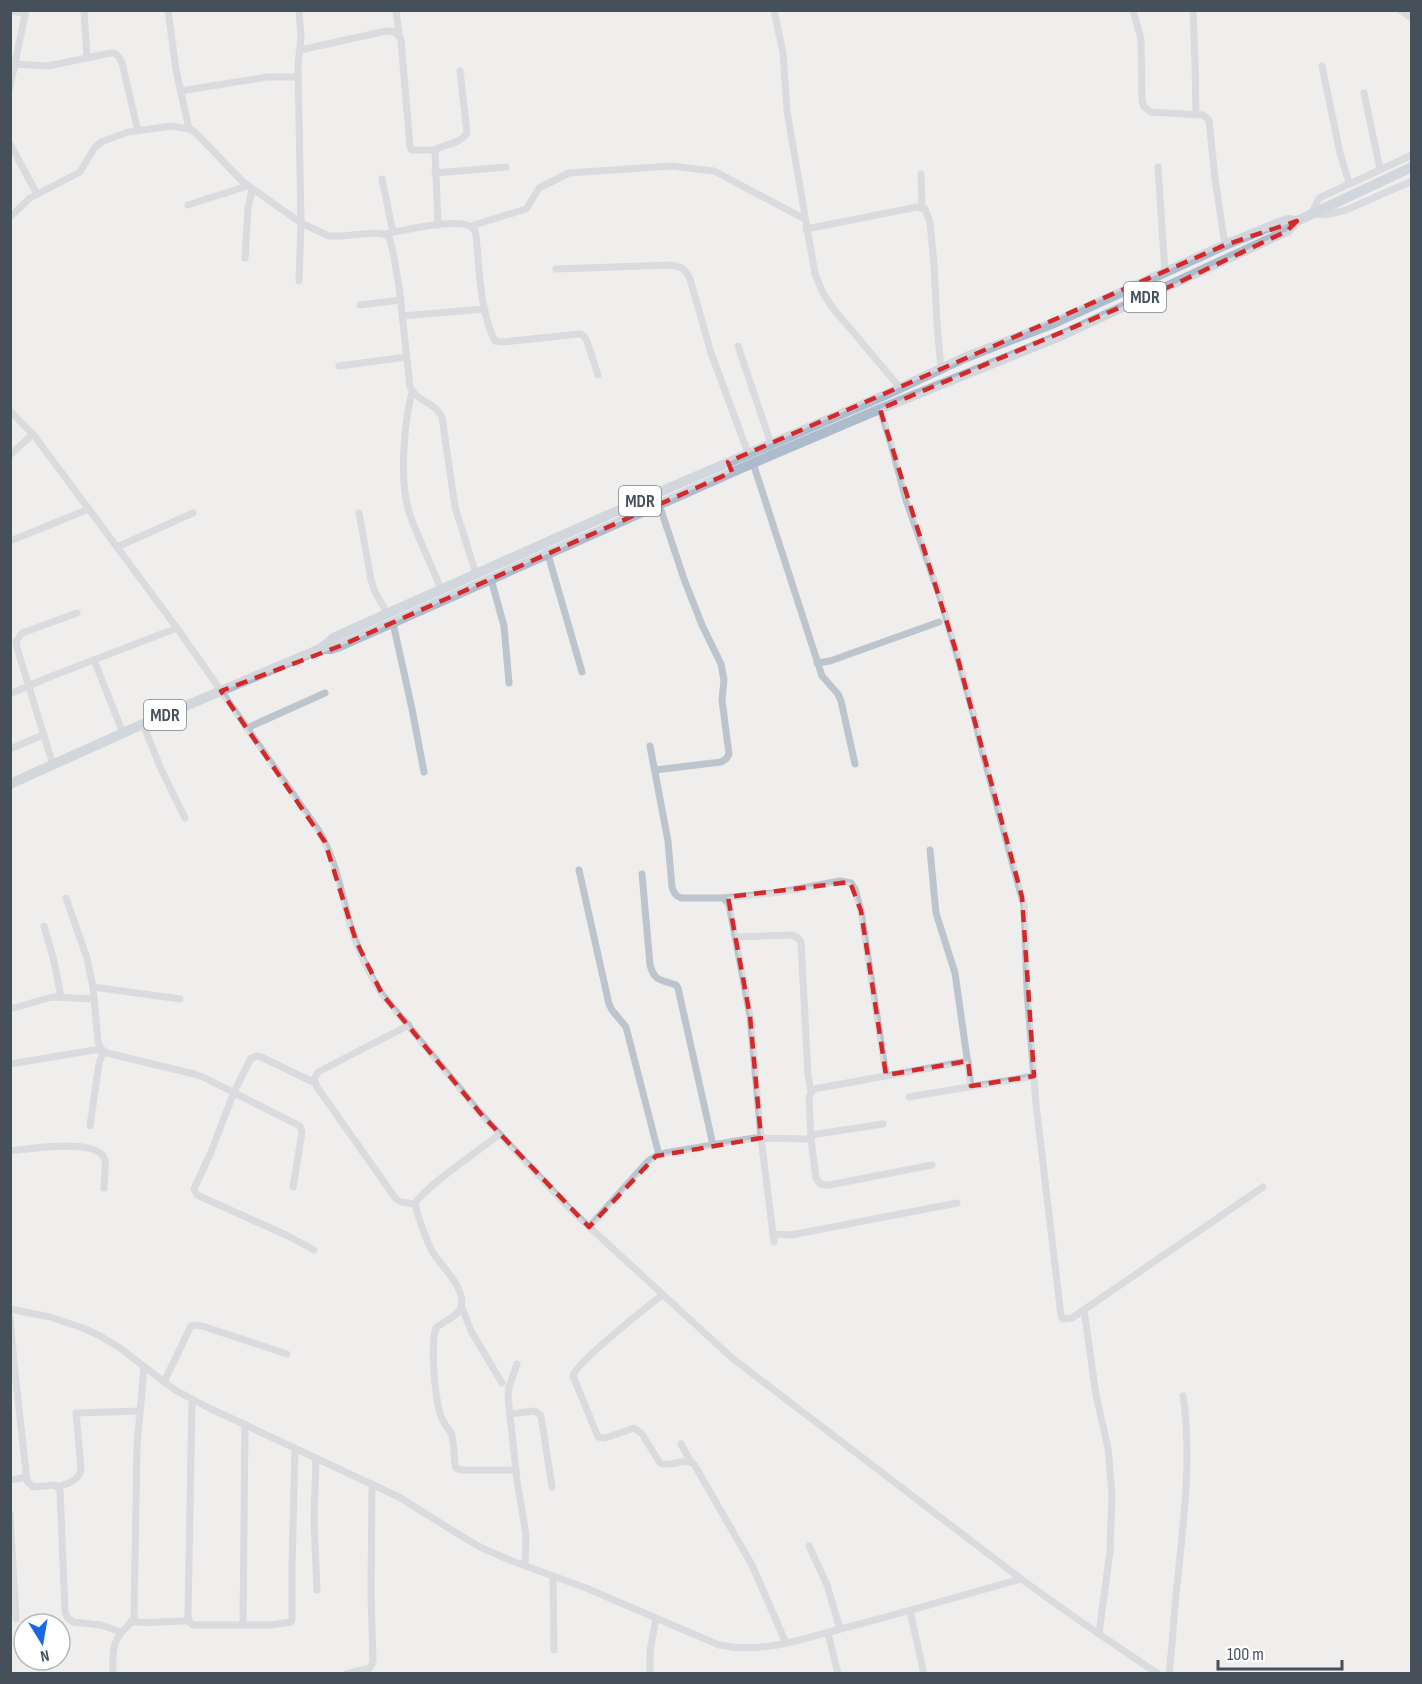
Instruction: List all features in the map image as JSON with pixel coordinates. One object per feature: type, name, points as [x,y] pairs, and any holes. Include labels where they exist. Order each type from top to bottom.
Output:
[{"type":"main road","name":"MDR","points":[[751,458],[771,444],[964,358],[1054,323],[1279,223],[1297,220],[1412,167]]},
{"type":"main road","name":"MDR","points":[[390,618],[491,579],[547,548],[751,458],[908,398],[1060,336],[1287,231],[1297,220]]},
{"type":"main road","name":"MDR","points":[[10,784],[143,724],[320,649],[340,646],[441,589],[660,504],[730,467]]},
{"type":"street","points":[[84,10],[87,58]]},
{"type":"street","points":[[168,10],[189,129]]},
{"type":"street","points":[[299,10],[301,23],[297,65],[301,223],[299,280]]},
{"type":"street","points":[[396,10],[412,150],[435,150],[458,142],[466,133],[460,71]]},
{"type":"street","points":[[774,10],[783,53],[787,111],[815,274],[832,308],[908,398]]},
{"type":"street","points":[[1133,10],[1141,39],[1144,107],[1151,112],[1206,117],[1210,124],[1215,179],[1226,245]]},
{"type":"street","points":[[1192,10],[1196,115]]},
{"type":"street","points":[[1400,10],[1412,18]]},
{"type":"street","points":[[10,11],[25,12],[10,87]]},
{"type":"street","points":[[300,50],[386,31],[393,31],[399,35]]},
{"type":"street","points":[[15,64],[48,66],[111,53],[119,56],[138,131]]},
{"type":"street","points":[[1322,66],[1340,153],[1349,183]]},
{"type":"street","points":[[181,91],[267,77],[298,77]]},
{"type":"street","points":[[1364,93],[1380,169]]},
{"type":"street","points":[[10,217],[30,198],[80,172],[95,147],[101,142],[115,136],[171,126],[195,132],[250,188],[301,223],[329,236],[384,234],[438,225],[471,226],[526,209],[539,188],[569,173],[670,166],[714,171],[801,217]]},
{"type":"street","points":[[10,144],[37,194]]},
{"type":"street","points":[[435,150],[438,225]]},
{"type":"street","points":[[1412,155],[1319,198],[1311,214],[1325,215],[1346,210],[1412,180]]},
{"type":"street","points":[[435,173],[506,166]]},
{"type":"street","points":[[1158,167],[1165,273]]},
{"type":"street","points":[[921,174],[922,207]]},
{"type":"street","points":[[382,179],[393,232]]},
{"type":"street","points":[[188,205],[250,188]]},
{"type":"street","points":[[244,258],[250,188]]},
{"type":"street","points":[[806,229],[917,207],[922,207],[928,212],[941,369]]},
{"type":"street","points":[[471,226],[476,235],[485,309],[493,337],[497,342],[580,334],[584,336],[598,375]]},
{"type":"street","points":[[384,234],[388,237],[392,247],[412,392],[406,417],[404,484],[409,510],[441,589]]},
{"type":"street","points":[[556,269],[671,265],[686,270],[711,353],[751,458],[817,663],[822,676],[838,694],[841,701],[855,764]]},
{"type":"street","points":[[360,305],[401,300]]},
{"type":"street","points":[[402,316],[485,309]]},
{"type":"street","points":[[738,346],[771,444]]},
{"type":"street","points":[[339,366],[406,357]]},
{"type":"street","points":[[412,392],[432,404],[442,417],[454,499],[476,574]]},
{"type":"street","points":[[880,409],[906,500],[955,648],[1022,897],[1034,1076],[1061,1316],[1067,1320],[1084,1310],[1263,1186]]},
{"type":"street","points":[[10,411],[33,434],[177,628],[325,842],[336,868],[352,928],[365,965],[382,994],[481,1114],[572,1211],[732,1359],[1022,1579],[1158,1674]]},
{"type":"street","points":[[10,455],[33,434]]},
{"type":"street","points":[[655,770],[721,762],[729,754],[722,700],[724,680],[722,664],[702,625],[684,579],[660,504]]},
{"type":"street","points":[[10,541],[89,509]]},
{"type":"street","points":[[117,547],[193,513]]},
{"type":"street","points":[[359,513],[371,580],[390,618],[412,709],[424,772]]},
{"type":"street","points":[[547,548],[582,672]]},
{"type":"street","points":[[491,579],[504,626],[509,683]]},
{"type":"street","points":[[53,765],[16,641],[22,633],[77,612]]},
{"type":"street","points":[[817,663],[830,661],[939,622]]},
{"type":"street","points":[[10,694],[177,628]]},
{"type":"street","points":[[94,660],[123,733]]},
{"type":"street","points":[[247,728],[325,693]]},
{"type":"street","points":[[143,724],[161,769],[185,818]]},
{"type":"street","points":[[10,749],[43,735]]},
{"type":"street","points":[[650,746],[668,841],[672,886],[677,896],[681,898],[723,898],[780,892],[840,881],[851,883],[861,911],[886,1075]]},
{"type":"street","points":[[930,850],[936,913],[955,974],[971,1086]]},
{"type":"street","points":[[579,870],[609,1004],[626,1027],[659,1155]]},
{"type":"street","points":[[642,874],[650,966],[658,980],[676,985],[678,988],[712,1145]]},
{"type":"street","points":[[66,898],[87,958],[93,987],[98,1042],[102,1050],[90,1126]]},
{"type":"street","points":[[723,898],[729,904],[750,1016],[760,1138],[773,1238],[957,1203]]},
{"type":"street","points":[[44,926],[61,997]]},
{"type":"street","points":[[736,937],[792,935],[801,942],[808,1075],[811,1092],[809,1097],[811,1137],[816,1178],[819,1183],[829,1185],[932,1166]]},
{"type":"street","points":[[93,987],[180,999]]},
{"type":"street","points":[[10,1009],[61,997],[94,999]]},
{"type":"street","points":[[315,1083],[315,1076],[318,1072],[409,1025]]},
{"type":"street","points":[[10,1064],[102,1050],[194,1074],[234,1092],[302,1129],[293,1187]]},
{"type":"street","points":[[314,1250],[196,1194],[195,1185],[211,1152],[234,1092],[251,1058],[257,1056],[315,1083],[396,1199],[415,1204]]},
{"type":"street","points":[[811,1092],[820,1087],[968,1061]]},
{"type":"street","points":[[909,1097],[1034,1076]]},
{"type":"street","points":[[589,1227],[647,1162],[659,1155],[760,1138],[811,1137],[883,1124]]},
{"type":"street","points":[[500,1134],[429,1188],[415,1204],[432,1251],[447,1270],[460,1295],[461,1305],[471,1331],[502,1383]]},
{"type":"street","points":[[10,1151],[71,1145],[95,1151],[102,1154],[105,1160],[104,1188]]},
{"type":"street","points":[[662,1295],[583,1362],[575,1370],[573,1376],[598,1437],[605,1438],[634,1428],[642,1434],[660,1463],[670,1465],[691,1461]]},
{"type":"street","points":[[461,1305],[457,1313],[436,1328],[434,1339],[434,1371],[439,1410],[443,1422],[452,1435],[454,1464],[461,1470],[516,1470]]},
{"type":"street","points":[[10,1309],[50,1317],[100,1336],[192,1399],[399,1497],[482,1548],[586,1588],[719,1645],[754,1649],[786,1643],[1022,1579]]},
{"type":"street","points":[[1084,1310],[1092,1372],[1108,1448],[1112,1495],[1110,1551],[1099,1634]]},
{"type":"street","points":[[10,1317],[27,1477],[30,1486],[33,1488],[55,1485],[58,1487],[80,1475],[76,1413],[140,1411]]},
{"type":"street","points":[[164,1382],[194,1324],[287,1354]]},
{"type":"street","points":[[517,1364],[508,1387],[509,1414],[526,1535],[525,1565]]},
{"type":"street","points":[[113,1674],[114,1646],[121,1632],[134,1617],[136,1446],[144,1368]]},
{"type":"street","points":[[1169,1674],[1184,1518],[1187,1438],[1183,1396]]},
{"type":"street","points":[[189,1621],[192,1399]]},
{"type":"street","points":[[509,1414],[535,1411],[541,1416],[552,1487]]},
{"type":"street","points":[[243,1625],[244,1425]]},
{"type":"street","points":[[681,1444],[752,1565],[786,1643]]},
{"type":"street","points":[[131,1621],[189,1621],[196,1626],[269,1625],[291,1622],[295,1448]]},
{"type":"street","points":[[316,1458],[314,1520],[317,1590]]},
{"type":"street","points":[[10,1480],[27,1477]]},
{"type":"street","points":[[346,1674],[370,1668],[373,1662],[372,1484]]},
{"type":"street","points":[[58,1487],[67,1617],[74,1622],[101,1625],[121,1632]]},
{"type":"street","points":[[10,1514],[16,1612]]},
{"type":"street","points":[[809,1546],[827,1585],[840,1629]]},
{"type":"street","points":[[554,1576],[554,1650]]},
{"type":"street","points":[[910,1611],[924,1674]]},
{"type":"street","points":[[650,1674],[650,1651],[656,1619]]},
{"type":"street","points":[[828,1633],[838,1674]]},
{"type":"highlighted area","points":[[1297,221],[1287,231],[1171,286],[880,409],[955,648],[1022,897],[1034,1076],[971,1086],[968,1061],[886,1075],[861,911],[850,882],[728,897],[750,1016],[761,1138],[656,1156],[589,1227],[481,1114],[382,994],[356,941],[325,842],[221,691],[340,646],[732,472],[728,462],[1225,245]]}]
